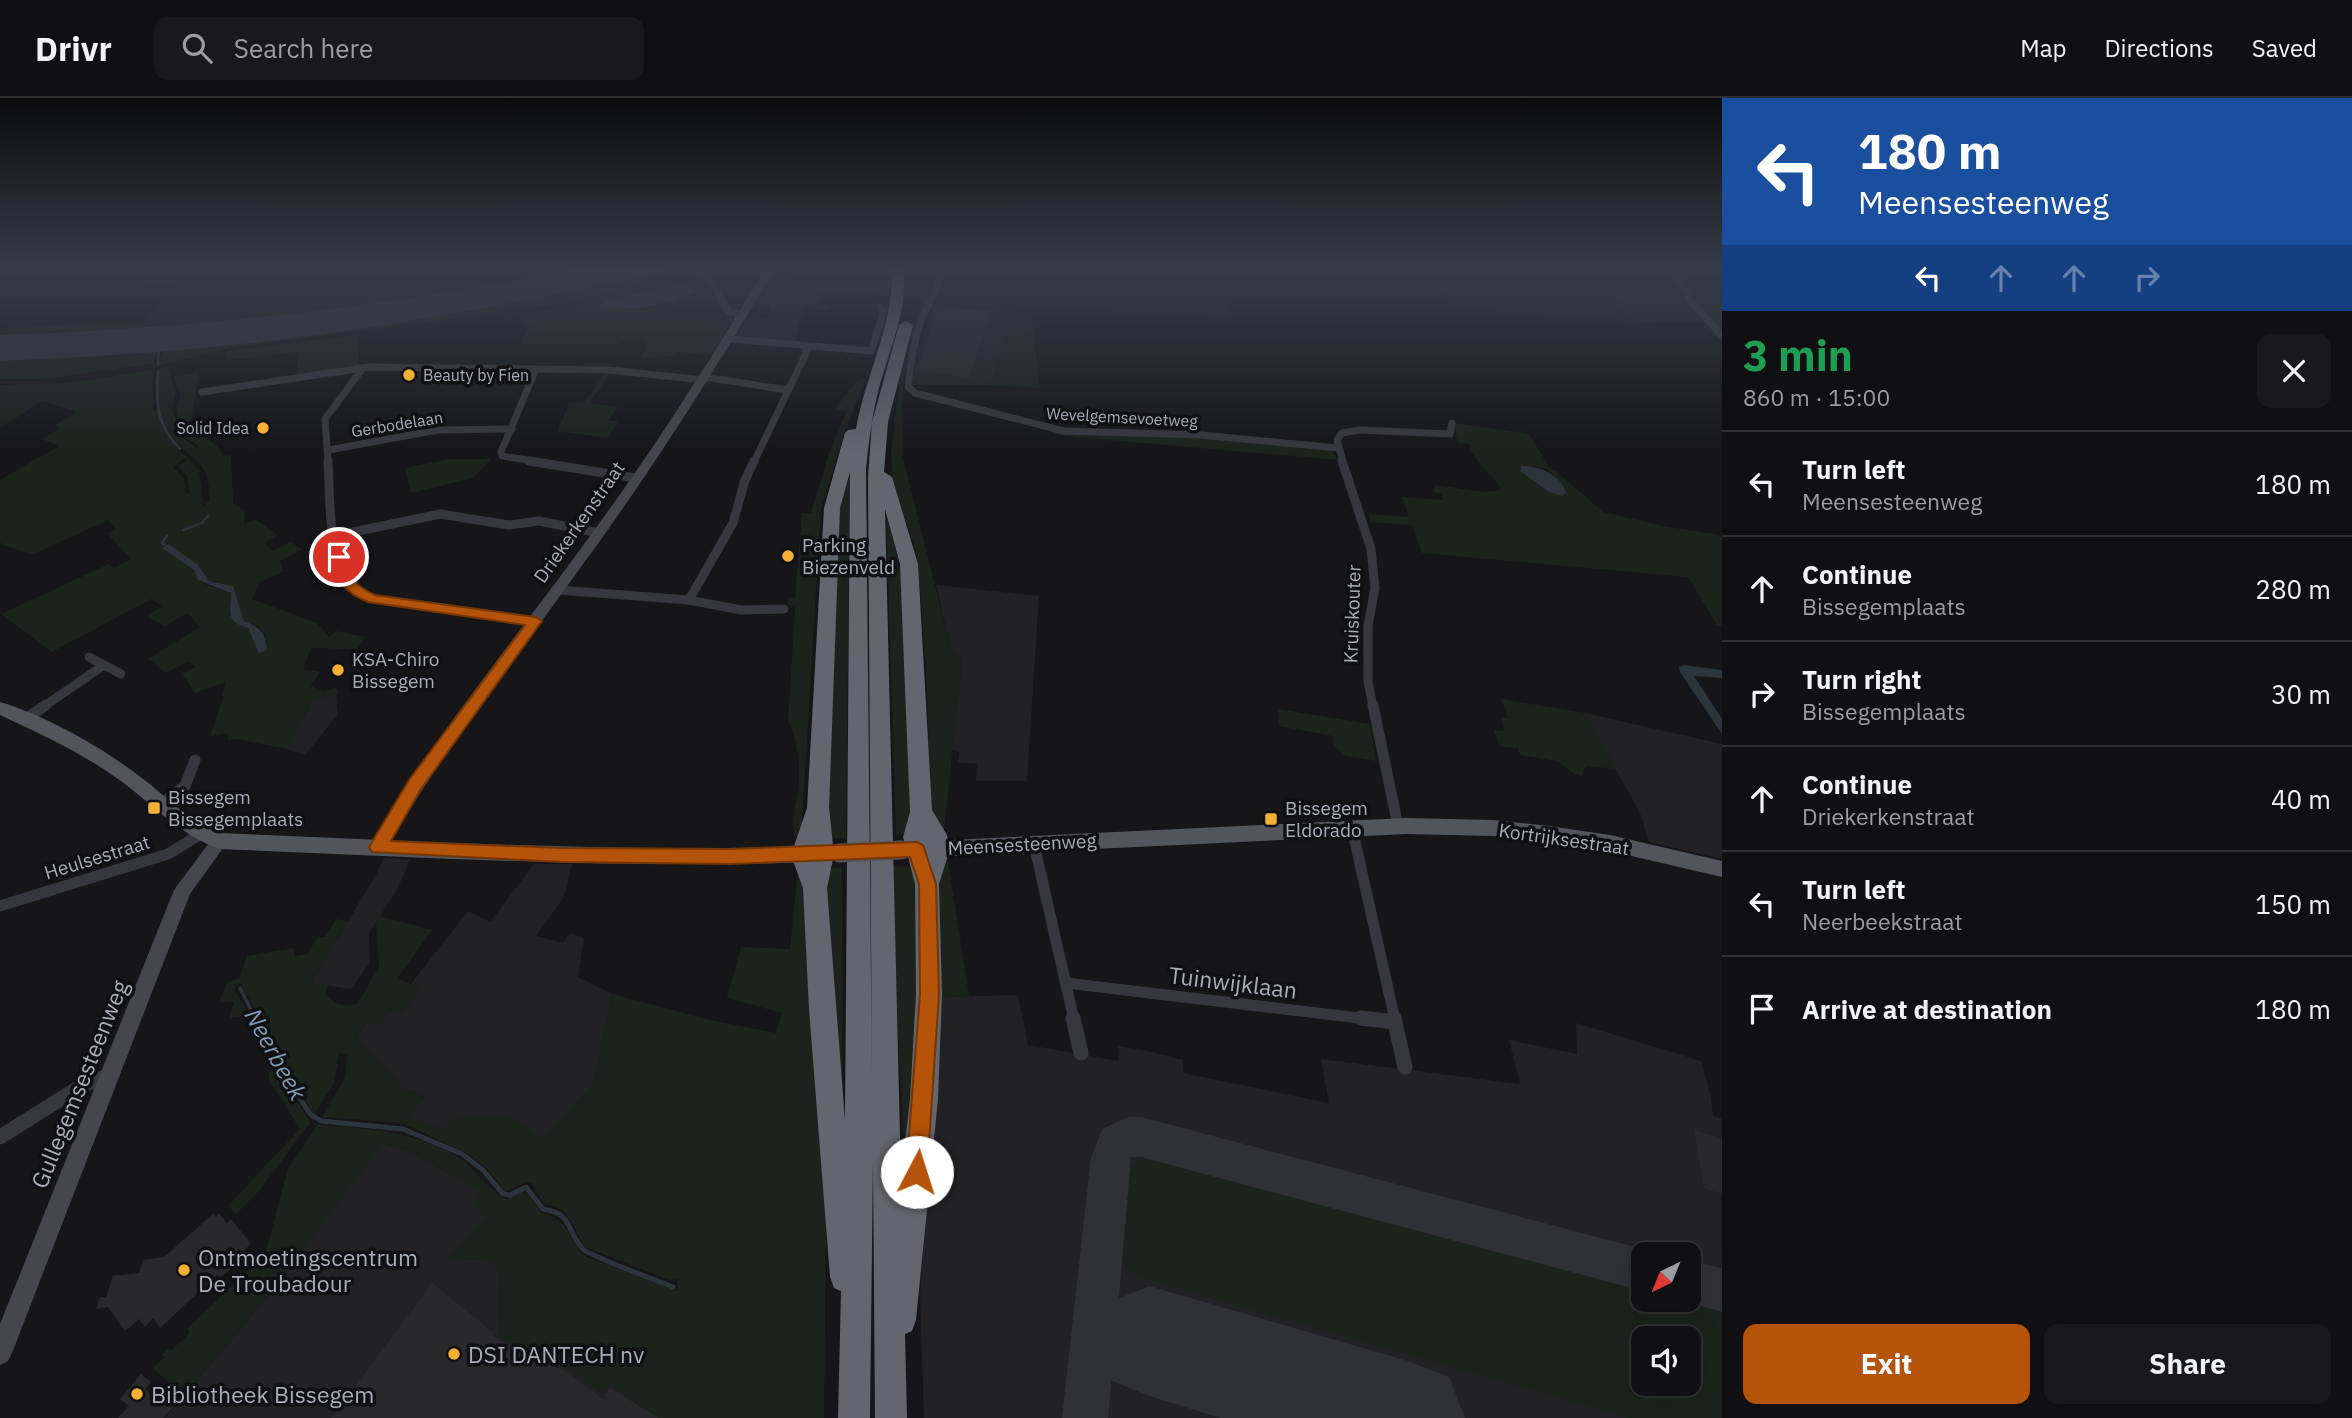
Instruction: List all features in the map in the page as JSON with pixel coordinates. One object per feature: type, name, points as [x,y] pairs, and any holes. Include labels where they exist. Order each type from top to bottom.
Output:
[{"type":"highway","points":[[855,1404],[859,1147],[858,469],[864,423],[891,332]]},
{"type":"highway","points":[[891,1414],[876,455],[885,401],[904,332]]},
{"type":"highway","points":[[855,1404],[822,1009],[815,888],[821,854],[818,808],[832,508],[850,440],[855,427],[864,423]]},
{"type":"highway","points":[[876,455],[909,564],[921,812],[914,837],[927,884],[929,994],[924,1099],[891,1414]]},
{"type":"main road","points":[[0,708],[97,755],[201,834],[220,841],[378,847]]},
{"type":"main road","name":"Meensesteenweg","points":[[378,847],[561,855],[821,854],[1401,826]]},
{"type":"main road","name":"Kortrijksestraat","points":[[1401,826],[1494,828],[1549,834],[1634,848],[1722,869]]},
{"type":"street","name":"Driekerkenstraat","points":[[378,847],[411,790],[599,533],[734,332]]},
{"type":"street","points":[[730,339],[871,351],[877,332]]},
{"type":"street","name":"Wevelgemsevoetweg","points":[[920,332],[909,367],[908,387],[915,393],[1038,426],[1064,430],[1201,435],[1338,448]]},
{"type":"street","points":[[689,600],[733,523],[745,480],[810,347]]},
{"type":"street","points":[[202,392],[363,368],[621,371],[704,378],[788,390]]},
{"type":"street","points":[[363,368],[326,419],[334,536],[344,579],[354,591],[372,599],[535,621]]},
{"type":"street","points":[[536,369],[501,452],[506,457],[636,478]]},
{"type":"street","points":[[1338,448],[1339,436],[1347,431],[1450,434],[1452,422]]},
{"type":"street","name":"Gerbodelaan","points":[[329,450],[437,430],[512,429]]},
{"type":"street","name":"Kruiskouter","points":[[1338,448],[1371,549],[1375,588],[1368,626],[1368,681],[1401,826]]},
{"type":"street","points":[[334,536],[440,514],[509,525],[539,521],[599,533]]},
{"type":"street","points":[[558,590],[689,600],[741,610],[784,609]]},
{"type":"street","points":[[89,657],[121,674]]},
{"type":"street","points":[[26,719],[104,665]]},
{"type":"street","points":[[162,803],[185,786],[195,760]]},
{"type":"street","points":[[1352,828],[1405,1067]]},
{"type":"street","name":"Heulsestraat","points":[[0,906],[168,853],[201,834]]},
{"type":"street","name":"Gullegemsesteenweg","points":[[0,1353],[183,890],[220,841]]},
{"type":"street","points":[[1034,844],[1081,1053]]},
{"type":"street","name":"Tuinwijklaan","points":[[1066,983],[1395,1022]]},
{"type":"street","points":[[0,1136],[83,1086],[108,1076]]},
{"type":"shaded area","points":[[0,332],[78,332],[72,332],[0,335]]},
{"type":"shaded area","points":[[72,332],[342,332],[178,350],[0,361],[0,335]]},
{"type":"shaded area","points":[[335,332],[354,332],[229,348],[158,366],[163,352]]},
{"type":"shaded area","points":[[527,332],[728,332],[713,356],[679,352],[676,356],[642,357],[647,341],[625,339],[621,344],[520,344]]},
{"type":"shaded area","points":[[739,332],[797,332],[794,344],[735,339]]},
{"type":"shaded area","points":[[912,332],[917,332],[904,380],[903,457],[951,649],[962,659],[944,831],[931,814],[926,663],[917,555],[893,482],[891,451],[901,373]]},
{"type":"shaded area","points":[[925,332],[1008,332],[991,385],[912,385],[914,358]]},
{"type":"shaded area","points":[[1008,332],[1033,332],[1040,388],[991,385]]},
{"type":"shaded area","points":[[358,335],[359,365],[296,375],[299,352],[227,360],[227,351]]},
{"type":"shaded area","points":[[157,352],[152,364],[46,379],[0,379],[0,361]]},
{"type":"shaded area","points":[[168,367],[176,393],[172,408],[180,436],[197,448],[199,447],[183,435],[176,411],[181,394],[173,377],[199,372],[190,426],[218,447],[223,456],[231,455],[233,503],[245,511],[244,524],[256,520],[278,535],[264,543],[273,551],[291,542],[302,550],[279,561],[284,571],[260,582],[252,599],[317,623],[329,637],[336,631],[365,637],[357,649],[311,648],[303,669],[320,672],[310,686],[325,691],[336,687],[339,693],[312,701],[287,749],[237,739],[228,740],[227,733],[210,736],[222,701],[225,682],[195,693],[182,674],[195,667],[189,661],[166,673],[148,659],[200,627],[188,613],[165,626],[147,616],[162,606],[151,599],[52,652],[1,614],[109,564],[114,568],[131,559],[107,533],[116,530],[108,520],[32,555],[0,543],[0,480],[59,446],[42,439],[61,428],[55,425],[77,412],[42,401],[0,428],[0,385],[68,383],[153,370],[153,411],[157,410],[158,369]],"holes":[[[182,448],[200,465],[206,475],[210,500],[203,506],[199,470],[188,459],[178,466],[187,476],[190,493],[185,494],[184,479],[173,467],[187,457],[176,449]],[[171,553],[203,571],[209,581],[233,586],[244,621],[258,626],[265,636],[258,647],[248,628],[229,614],[231,593],[202,583],[194,570]]]},
{"type":"shaded area","points":[[605,374],[609,374],[590,403],[618,407],[608,420],[618,422],[607,438],[558,431],[569,403],[584,402]]},
{"type":"shaded area","points":[[866,378],[845,431],[821,509],[801,838],[795,837],[794,830],[799,766],[796,742],[788,720],[795,608],[787,604],[789,599],[795,598],[802,513],[811,513],[830,450],[846,412],[835,409],[857,380]]},
{"type":"shaded area","points":[[1455,423],[1529,434],[1551,470],[1556,471],[1603,512],[1668,527],[1722,535],[1722,625],[1717,625],[1688,577],[1422,553],[1412,525],[1370,522],[1368,514],[1409,517],[1402,497],[1444,500],[1441,494],[1433,491],[1436,485],[1483,492],[1501,490],[1475,457],[1469,444],[1457,442]],"holes":[[[1537,467],[1549,470],[1565,489],[1544,489],[1519,469]]]},
{"type":"shaded area","points":[[1046,430],[1172,435],[1330,449],[1339,460],[1063,436]]},
{"type":"shaded area","points":[[449,459],[491,459],[473,478],[411,493],[405,468]]},
{"type":"shaded area","points":[[1522,466],[1549,473],[1560,481],[1566,493],[1562,496],[1549,492],[1520,471]]},
{"type":"shaded area","points":[[850,475],[846,839],[833,838],[828,829],[833,564],[840,501]]},
{"type":"shaded area","points":[[886,511],[902,590],[909,671],[909,833],[896,835]]},
{"type":"shaded area","points":[[169,544],[198,565],[209,581],[233,586],[244,621],[261,631],[267,650],[259,653],[248,628],[236,623],[231,616],[231,593],[198,580],[194,570],[162,548]]},
{"type":"shaded area","points":[[936,585],[1039,596],[1027,781],[976,781],[977,764],[958,762],[959,752],[952,750],[962,659],[951,649]]},
{"type":"shaded area","points":[[1684,665],[1722,670],[1722,678],[1694,676],[1722,719],[1722,734],[1680,672],[1679,667]]},
{"type":"shaded area","points":[[339,693],[336,695],[338,714],[305,755],[287,749],[312,701]]},
{"type":"shaded area","points":[[1501,699],[1585,713],[1616,769],[1586,766],[1582,776],[1557,761],[1520,755],[1518,748],[1500,747],[1494,730],[1504,731],[1501,718],[1508,718]]},
{"type":"shaded area","points":[[1278,709],[1370,724],[1376,761],[1346,756],[1334,746],[1333,736],[1279,726]]},
{"type":"shaded area","points":[[1585,713],[1722,744],[1722,859],[1649,842],[1640,813]]},
{"type":"shaded area","points":[[947,856],[969,996],[940,997],[938,866]]},
{"type":"shaded area","points":[[384,858],[410,859],[398,888],[369,933],[370,962],[351,989],[315,984],[313,979]]},
{"type":"shaded area","points":[[534,864],[572,864],[564,897],[536,936],[563,943],[570,933],[584,938],[578,977],[612,994],[593,1087],[539,1142],[448,1121],[450,1128],[437,1128],[409,1116],[424,1096],[396,1085],[399,1081],[356,1037],[368,1021],[378,1026],[392,1008],[402,1013],[420,989],[411,984],[468,911],[490,922]]},
{"type":"shaded area","points":[[890,866],[914,867],[918,1031],[905,1172]]},
{"type":"shaded area","points":[[842,867],[843,1148],[823,923],[826,869]]},
{"type":"shaded area","points":[[798,870],[802,873],[826,1221],[824,1418],[658,1418],[610,1384],[603,1394],[575,1372],[499,1336],[500,1276],[491,1260],[448,1259],[485,1218],[474,1201],[481,1191],[409,1151],[383,1143],[270,1293],[184,1395],[152,1368],[165,1357],[162,1354],[168,1349],[170,1351],[190,1333],[187,1329],[265,1254],[288,1169],[317,1125],[389,1132],[442,1148],[465,1162],[501,1196],[507,1199],[522,1191],[529,1195],[542,1213],[563,1225],[587,1257],[678,1291],[677,1279],[669,1280],[585,1247],[569,1217],[562,1210],[543,1202],[531,1183],[525,1182],[505,1192],[488,1169],[468,1154],[403,1123],[322,1117],[345,1078],[347,1055],[339,1053],[334,1083],[314,1115],[240,983],[234,988],[310,1123],[259,1191],[236,1214],[228,1206],[300,1129],[269,1080],[269,1070],[248,1016],[230,1018],[234,1002],[219,1003],[227,982],[240,978],[247,956],[294,948],[295,956],[307,954],[318,937],[325,937],[336,919],[348,921],[313,979],[315,984],[327,986],[326,994],[334,1001],[348,1006],[358,1003],[379,966],[376,922],[380,916],[432,930],[398,978],[421,989],[402,1013],[391,1009],[378,1027],[368,1021],[356,1037],[400,1081],[396,1085],[424,1096],[410,1116],[437,1128],[449,1128],[447,1121],[471,1117],[498,1117],[523,1124],[533,1131],[540,1141],[593,1087],[612,994],[710,1020],[776,1033],[782,1013],[727,998],[741,947],[790,949]]},
{"type":"shaded area","points":[[1018,995],[1028,1045],[1119,1061],[1118,1046],[1143,1050],[1183,1060],[1183,1073],[1329,1103],[1321,1059],[1520,1084],[1509,1040],[1577,1054],[1576,1023],[1701,1061],[1711,1096],[1713,1116],[1722,1119],[1722,1418],[924,1418],[920,1294],[940,997]]},
{"type":"shaded area","points":[[382,1143],[409,1151],[481,1191],[486,1218],[449,1259],[491,1260],[500,1276],[499,1336],[575,1372],[603,1394],[610,1384],[658,1418],[165,1418],[270,1293]]},
{"type":"shaded area","points":[[1160,1156],[1631,1280],[1631,1312],[1701,1312],[1701,1298],[1722,1304],[1722,1418],[1630,1418],[1138,1277],[1125,1266],[1120,1257],[1118,1226],[1121,1199],[1130,1170],[1147,1159]]},
{"type":"building","points":[[930,332],[984,332],[969,378],[916,370]]},
{"type":"building","points":[[1694,1130],[1722,1138],[1722,1194],[1704,1188]]},
{"type":"building","name":"Ontmoetingscentrum De Troubadour","points":[[213,1214],[216,1217],[219,1214],[227,1223],[231,1219],[251,1244],[228,1265],[231,1268],[226,1273],[220,1278],[217,1275],[160,1328],[153,1318],[145,1327],[139,1319],[125,1331],[108,1307],[96,1309],[100,1297],[106,1297],[113,1276],[139,1273],[143,1260],[164,1257]]},
{"type":"building","name":"DSI DANTECH nv","points":[[432,1283],[494,1333],[492,1336],[568,1373],[603,1399],[610,1388],[659,1418],[331,1418]]},
{"type":"building","name":"Bibliotheek Bissegem","points":[[141,1374],[151,1382],[145,1389],[163,1405],[175,1391],[182,1397],[164,1418],[118,1418],[129,1406],[120,1399]]},
{"type":"waterway","name":"Neerbeek","points":[[158,364],[159,348]]},
{"type":"waterway","name":"Neerbeek","points":[[158,371],[159,413],[166,432],[180,449]]},
{"type":"waterway","name":"Neerbeek","points":[[183,530],[202,523],[208,516]]},
{"type":"waterway","name":"Neerbeek","points":[[167,535],[162,543],[167,547]]},
{"type":"waterway","name":"Neerbeek","points":[[240,988],[277,1062],[310,1114],[321,1121],[403,1129],[462,1154],[483,1170],[503,1194],[510,1195],[526,1187],[543,1209],[553,1211],[565,1219],[577,1242],[589,1253],[673,1287]]},
{"type":"taxiway","points":[[1094,1323],[1111,1157],[1116,1143],[1128,1137],[1141,1137],[1631,1267]]},
{"type":"taxiway","points":[[1701,1285],[1722,1290]]},
{"type":"taxiway","points":[[1085,1418],[1094,1323]]},
{"type":"taxiway","points":[[1094,1323],[1149,1341]]},
{"type":"runway","points":[[1149,1341],[1408,1418]]},
{"type":"place","name":"Beauty by Fien","points":[[409,375]]},
{"type":"place","name":"Solid Idea","points":[[263,428]]},
{"type":"place","name":"Parking Biezenveld","points":[[788,556]]},
{"type":"place","name":"KSA-Chiro Bissegem","points":[[338,670]]},
{"type":"place","name":"Bissegem Bissegemplaats","points":[[154,808]]},
{"type":"place","name":"Bissegem Eldorado","points":[[1271,819]]},
{"type":"place","name":"Ontmoetingscentrum De Troubadour","points":[[184,1270]]},
{"type":"place","name":"DSI DANTECH nv","points":[[454,1354]]},
{"type":"place","name":"Bibliotheek Bissegem","points":[[137,1394]]},
{"type":"route","points":[[339,557],[344,579],[354,591],[372,599],[535,621],[415,785],[378,847],[561,855],[730,857],[917,850],[927,884],[929,994],[917,1172]]}]
